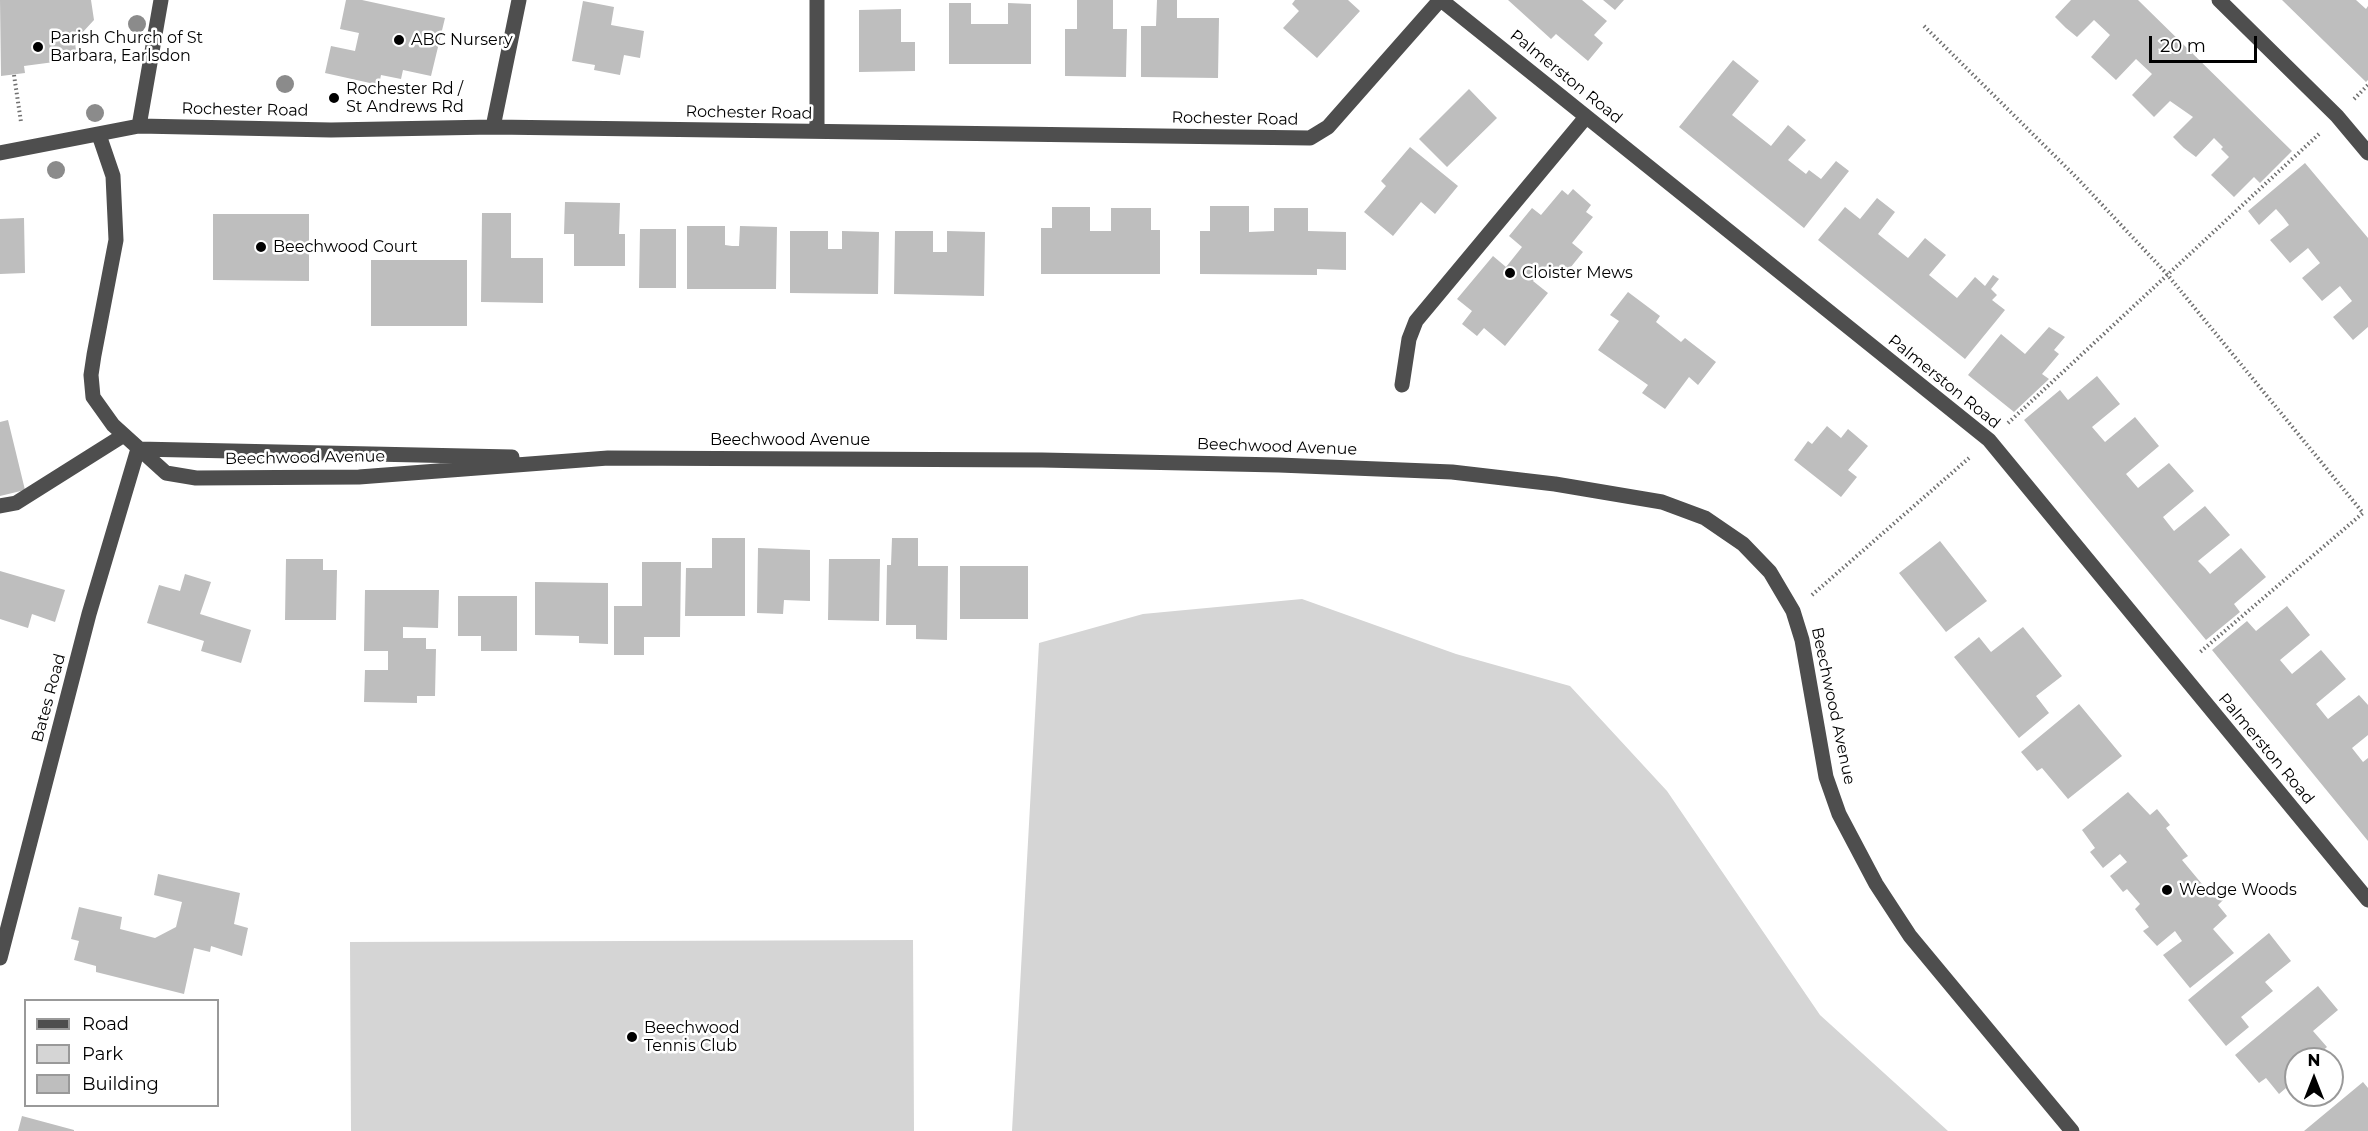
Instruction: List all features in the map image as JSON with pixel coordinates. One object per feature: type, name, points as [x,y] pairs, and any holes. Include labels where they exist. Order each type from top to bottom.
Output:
[{"type":"street","points":[[139,126],[161,0]]},
{"type":"street","points":[[493,127],[519,0]]},
{"type":"street","points":[[817,0],[817,131]]},
{"type":"street","name":"Rochester Road","points":[[0,153],[139,126],[331,130],[493,127],[1310,138],[1328,127],[1441,0]]},
{"type":"street","name":"Palmerston Road","points":[[1441,0],[1989,440],[2368,900]]},
{"type":"street","points":[[2219,0],[2337,116],[2368,153]]},
{"type":"street","points":[[1402,385],[1409,339],[1416,321],[1586,117]]},
{"type":"street","name":"Beechwood Avenue","points":[[99,135],[113,176],[116,240],[91,375],[93,397],[103,414],[166,473],[196,478],[359,477],[608,458],[1074,460],[1279,465],[1452,472],[1555,484],[1662,502],[1705,518],[1743,544],[1770,572],[1793,611],[1802,640],[1826,777],[1853,844],[1911,936],[2072,1131]]},
{"type":"street","points":[[0,506],[15,502],[124,435]]},
{"type":"street","points":[[138,449],[608,458]]},
{"type":"street","name":"Bates Road","points":[[0,958],[89,614],[138,449]]},
{"type":"path","points":[[1924,26],[2078,179],[2166,273],[2368,518]]},
{"type":"path","points":[[14,75],[26,149]]},
{"type":"path","points":[[1793,611],[1989,440],[2368,86]]},
{"type":"path","points":[[2177,670],[2363,513]]},
{"type":"green space","points":[[1302,599],[1456,654],[1570,686],[1667,791],[1820,1015],[1948,1131],[1012,1131],[1039,643],[1143,614]]},
{"type":"green space","name":"Beechwood Tennis Club","points":[[913,940],[914,1131],[351,1131],[350,942]]},
{"type":"building","name":"Parish Church of St Barbara, Earlsdon","points":[[0,0],[91,0],[94,20],[82,33],[74,34],[77,59],[24,66],[25,73],[1,76]]},
{"type":"building","name":"ABC Nursery","points":[[346,0],[362,0],[445,18],[431,76],[403,70],[401,79],[381,75],[379,85],[325,73],[331,46],[355,51],[359,33],[340,29]]},
{"type":"building","points":[[1077,0],[1113,0],[1113,29],[1127,29],[1126,77],[1065,76],[1065,29],[1077,29]]},
{"type":"building","points":[[1157,0],[1177,0],[1177,18],[1219,18],[1218,78],[1141,77],[1141,26],[1156,26]]},
{"type":"building","points":[[1295,0],[1348,0],[1360,11],[1317,58],[1283,28],[1299,11],[1292,4]]},
{"type":"building","points":[[1508,0],[1582,0],[1607,21],[1594,35],[1603,43],[1588,61],[1556,34],[1551,39]]},
{"type":"building","points":[[1603,0],[1624,0],[1615,10]]},
{"type":"building","points":[[2071,0],[2138,0],[2292,151],[2260,183],[2254,177],[2234,197],[2211,175],[2229,157],[2221,149],[2223,147],[2214,138],[2196,157],[2184,148],[2173,137],[2193,117],[2170,101],[2154,117],[2132,95],[2152,74],[2136,59],[2116,80],[2091,57],[2110,35],[2094,20],[2077,37],[2066,28],[2055,17]]},
{"type":"building","points":[[2282,0],[2356,0],[2366,9],[2368,6],[2368,80],[2366,82]]},
{"type":"building","points":[[583,1],[614,7],[611,25],[644,31],[640,58],[624,55],[620,75],[594,70],[595,65],[572,61]]},
{"type":"building","points":[[949,3],[971,3],[971,24],[1008,24],[1008,3],[1031,4],[1031,64],[949,64]]},
{"type":"building","points":[[901,9],[901,42],[915,42],[915,71],[859,72],[859,10]]},
{"type":"building","points":[[1733,60],[1759,81],[1732,115],[1771,146],[1788,125],[1806,140],[1788,160],[1806,174],[1809,170],[1821,179],[1836,161],[1849,171],[1804,228],[1679,127]]},
{"type":"building","points":[[1469,89],[1497,118],[1447,167],[1419,139]]},
{"type":"building","points":[[1410,147],[1458,186],[1435,214],[1421,202],[1393,236],[1364,212],[1386,186],[1381,181]]},
{"type":"building","points":[[2305,163],[2368,238],[2368,327],[2353,340],[2333,317],[2352,301],[2340,286],[2322,301],[2302,278],[2320,263],[2308,248],[2290,263],[2270,240],[2289,225],[2283,217],[2276,209],[2259,225],[2248,211]]},
{"type":"building","name":"Cloister Mews","points":[[1573,189],[1591,205],[1586,212],[1593,217],[1572,243],[1583,252],[1562,278],[1546,266],[1533,281],[1548,293],[1505,346],[1484,328],[1477,336],[1462,324],[1472,311],[1457,299],[1493,256],[1506,267],[1522,247],[1509,236],[1532,208],[1541,215],[1562,190],[1568,195]]},
{"type":"building","points":[[1877,198],[1895,212],[1878,234],[1908,258],[1925,238],[1946,255],[1929,275],[1957,298],[1975,277],[1985,286],[1993,275],[1999,279],[1991,289],[1997,295],[1992,300],[2005,310],[1965,359],[1818,240],[1845,207],[1860,219]]},
{"type":"building","points":[[565,202],[620,203],[619,234],[625,234],[625,266],[574,266],[574,234],[564,234]]},
{"type":"building","points":[[1210,206],[1249,206],[1249,232],[1274,231],[1274,208],[1308,208],[1308,231],[1346,232],[1346,270],[1317,269],[1317,275],[1200,274],[1200,231],[1210,231]]},
{"type":"building","points":[[1052,207],[1090,207],[1090,231],[1111,231],[1111,208],[1151,208],[1151,230],[1160,230],[1160,274],[1041,274],[1041,228],[1052,228]]},
{"type":"building","points":[[482,213],[511,213],[511,258],[543,258],[543,303],[481,302]]},
{"type":"building","name":"Beechwood Court","points":[[213,214],[309,214],[309,281],[213,280]]},
{"type":"building","points":[[24,218],[25,273],[0,274],[0,219]]},
{"type":"building","points":[[687,226],[725,226],[725,245],[732,246],[739,246],[740,226],[777,227],[776,289],[687,289]]},
{"type":"building","points":[[640,229],[676,229],[676,288],[639,288]]},
{"type":"building","points":[[790,231],[828,231],[828,249],[842,249],[842,231],[879,232],[878,294],[790,293]]},
{"type":"building","points":[[895,231],[933,231],[933,252],[947,252],[947,231],[985,232],[984,296],[894,294]]},
{"type":"building","name":"Beechwood Court","points":[[371,260],[467,260],[467,326],[371,326]]},
{"type":"building","points":[[1628,292],[1660,316],[1656,322],[1681,342],[1685,338],[1716,362],[1698,385],[1689,377],[1665,409],[1642,393],[1648,385],[1598,350],[1619,321],[1610,315]]},
{"type":"building","points":[[2049,327],[2065,337],[2054,350],[2059,354],[2042,374],[2049,379],[2014,412],[1968,375],[2001,334],[2025,354]]},
{"type":"building","points":[[2097,376],[2120,404],[2092,427],[2105,442],[2135,417],[2159,446],[2126,474],[2138,488],[2169,463],[2194,491],[2163,517],[2174,531],[2205,506],[2230,535],[2198,561],[2210,574],[2241,548],[2266,577],[2234,604],[2240,612],[2206,640],[2024,420],[2060,390],[2068,400]]},
{"type":"building","points":[[8,420],[25,490],[0,496],[0,422]]},
{"type":"building","points":[[1827,426],[1841,438],[1848,429],[1868,446],[1848,470],[1857,477],[1841,497],[1794,460],[1808,441],[1812,444]]},
{"type":"building","points":[[712,538],[745,538],[745,616],[685,616],[686,568],[712,568]]},
{"type":"building","points":[[892,538],[918,538],[918,566],[948,566],[947,640],[916,639],[916,625],[886,625],[887,565],[891,565]]},
{"type":"building","points":[[1940,541],[1987,601],[1946,632],[1899,573]]},
{"type":"building","points":[[758,548],[810,550],[810,601],[784,600],[783,614],[757,613]]},
{"type":"building","points":[[286,559],[323,559],[323,570],[337,570],[336,620],[285,620]]},
{"type":"building","points":[[829,559],[880,559],[879,621],[828,620]]},
{"type":"building","points":[[642,562],[681,562],[680,637],[644,637],[644,655],[614,655],[614,606],[642,606]]},
{"type":"building","points":[[960,566],[1028,566],[1028,619],[960,619]]},
{"type":"building","points":[[0,571],[65,590],[55,622],[32,614],[28,628],[0,619]]},
{"type":"building","points":[[185,574],[211,582],[200,614],[251,630],[241,663],[201,651],[204,641],[147,623],[159,585],[180,591]]},
{"type":"building","points":[[535,582],[608,583],[608,644],[579,643],[579,636],[535,635]]},
{"type":"building","points":[[365,590],[439,590],[438,628],[403,627],[403,638],[426,638],[426,649],[436,649],[435,696],[417,696],[417,703],[364,702],[365,670],[388,670],[388,651],[364,651]]},
{"type":"building","points":[[458,596],[517,596],[517,651],[481,651],[481,636],[458,636]]},
{"type":"building","points":[[2287,606],[2310,635],[2280,660],[2292,674],[2321,650],[2346,679],[2316,704],[2328,719],[2359,695],[2368,705],[2368,735],[2352,748],[2363,762],[2368,758],[2368,841],[2212,650],[2247,621],[2256,631]]},
{"type":"building","points":[[2023,627],[2062,676],[2036,696],[2049,713],[2019,738],[1954,657],[1979,637],[1991,652]]},
{"type":"building","points":[[2079,704],[2122,756],[2068,799],[2042,768],[2037,771],[2021,752]]},
{"type":"building","name":"Wedge Woods","points":[[2128,792],[2150,815],[2157,809],[2170,825],[2166,828],[2188,856],[2182,860],[2207,890],[2211,886],[2223,900],[2218,905],[2227,916],[2213,929],[2234,953],[2190,988],[2163,955],[2182,941],[2175,931],[2157,946],[2143,931],[2149,927],[2135,909],[2140,904],[2127,889],[2123,892],[2110,876],[2127,862],[2120,854],[2103,868],[2090,852],[2095,848],[2082,830]]},
{"type":"building","points":[[158,874],[240,893],[234,924],[248,928],[242,956],[211,946],[210,952],[194,948],[184,994],[96,972],[96,966],[74,960],[79,941],[71,939],[79,907],[122,917],[120,929],[155,938],[176,927],[182,902],[154,895]]},
{"type":"building","points":[[2269,933],[2291,961],[2265,982],[2273,991],[2241,1017],[2249,1027],[2226,1046],[2188,1000]]},
{"type":"building","points":[[2318,986],[2338,1010],[2313,1031],[2327,1047],[2284,1047],[2284,1090],[2279,1094],[2266,1078],[2259,1083],[2235,1055]]},
{"type":"building","points":[[2363,1082],[2368,1088],[2368,1131],[2304,1131],[2333,1107],[2344,1107],[2344,1098]]},
{"type":"building","points":[[22,1116],[74,1130],[74,1131],[18,1131]]},
{"type":"place","name":"ABC Nursery","points":[[399,40]]},
{"type":"place","name":"Parish Church of St Barbara, Earlsdon","points":[[38,47]]},
{"type":"place","name":"Rochester Rd / St Andrews Rd","points":[[334,98]]},
{"type":"place","name":"Beechwood Court","points":[[261,247]]},
{"type":"place","name":"Cloister Mews","points":[[1510,273]]},
{"type":"place","name":"Wedge Woods","points":[[2167,890]]},
{"type":"place","name":"Beechwood Tennis Club","points":[[632,1037]]}]
